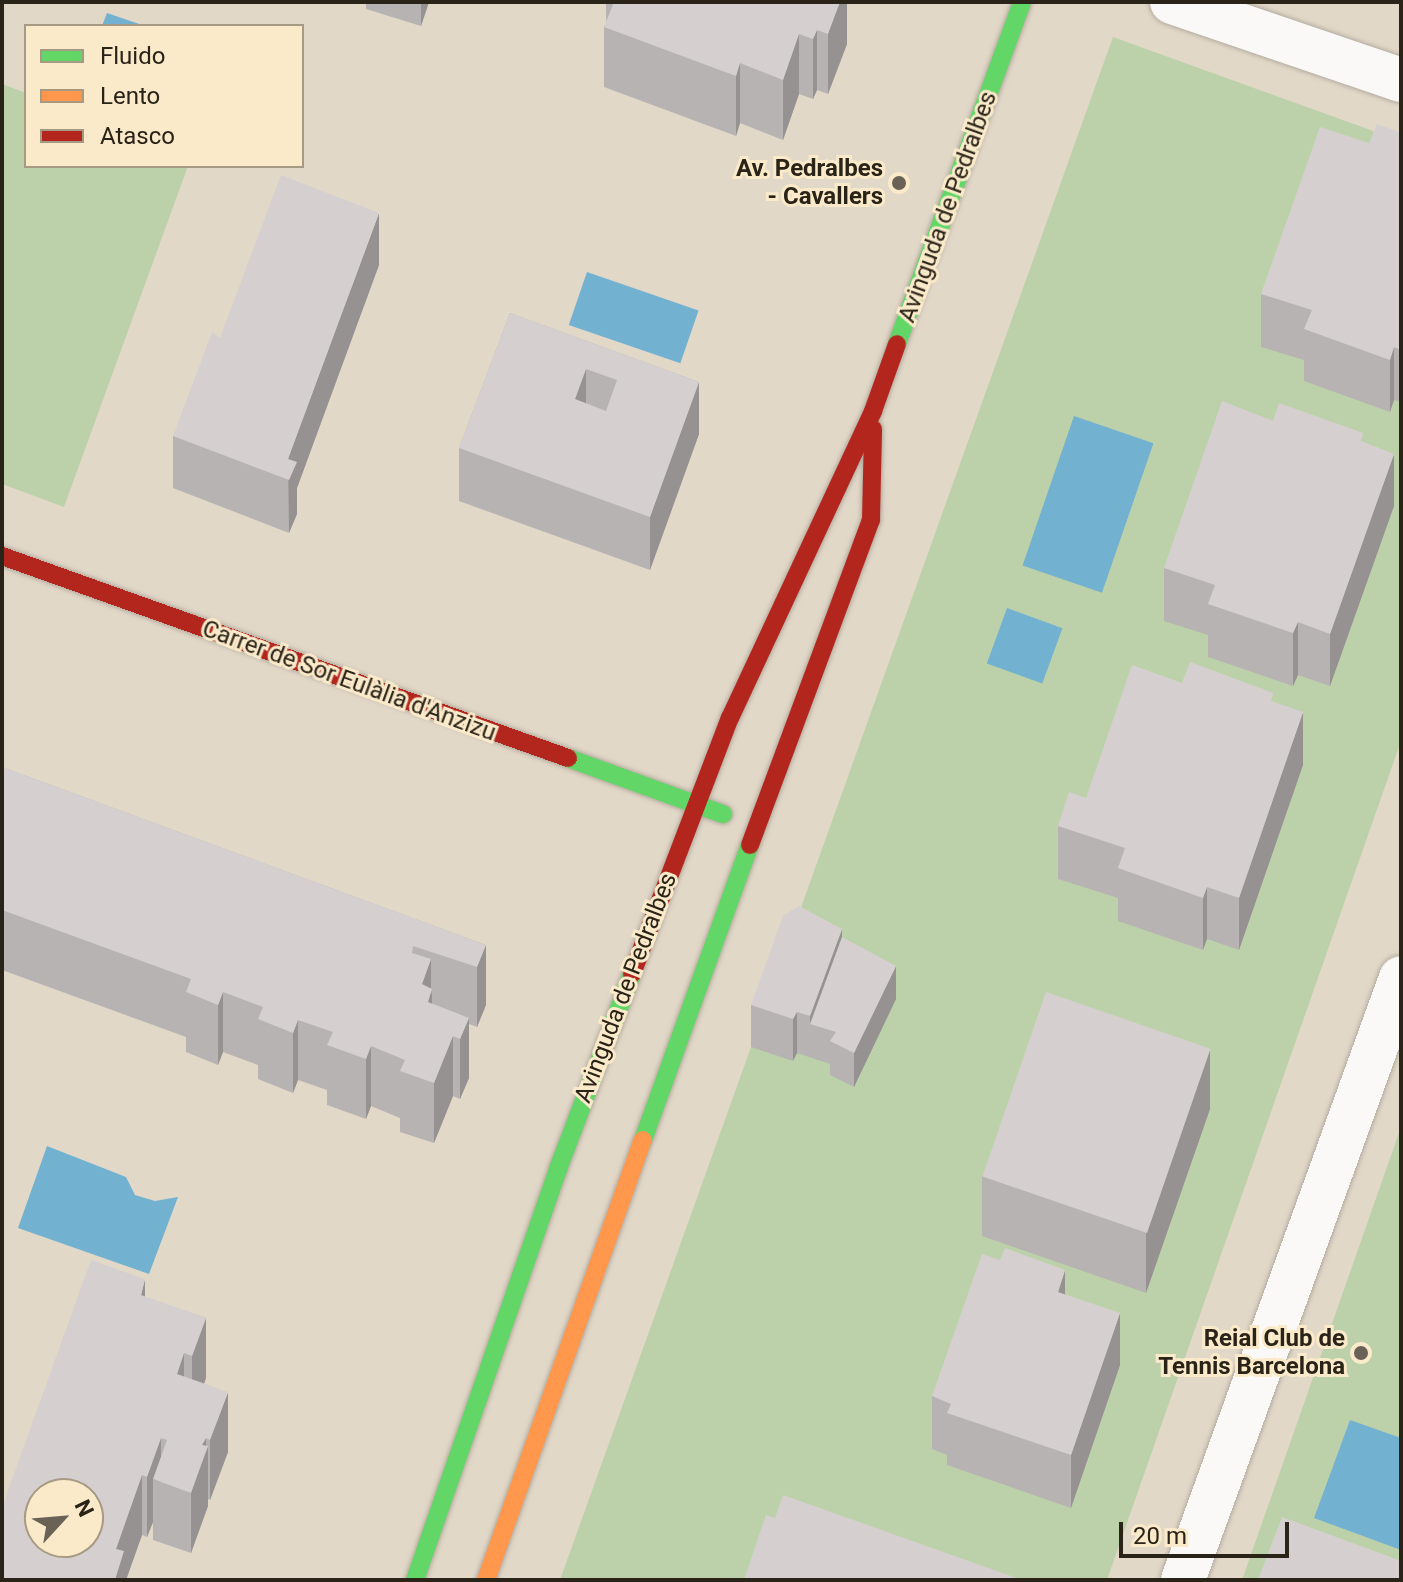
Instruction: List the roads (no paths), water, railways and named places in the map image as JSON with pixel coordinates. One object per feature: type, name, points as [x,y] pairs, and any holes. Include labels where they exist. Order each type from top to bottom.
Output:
[{"type":"street","name":"Avinguda de Pedralbes","points":[[415,1580],[558,1169],[730,718],[873,411],[1022,2]]},
{"type":"street","points":[[1172,2],[1401,80]]},
{"type":"street","name":"Avinguda de Pedralbes","points":[[486,1580],[871,520],[873,411]]},
{"type":"street","name":"Carrer de Sor Eulàlia d'Anzizu","points":[[2,556],[757,827]]},
{"type":"street","points":[[1183,1580],[1401,978]]},
{"type":"water","points":[[107,13],[139,24],[103,24]]},
{"type":"water","points":[[587,272],[699,310],[680,363],[569,325]]},
{"type":"water","points":[[1074,416],[1153,443],[1102,593],[1023,565]]},
{"type":"water","points":[[1007,608],[1062,628],[1042,684],[987,663]]},
{"type":"water","points":[[47,1146],[126,1177],[135,1195],[155,1201],[178,1197],[149,1274],[18,1228]]},
{"type":"water","points":[[1350,1420],[1401,1438],[1401,1550],[1314,1518]]},
{"type":"place","name":"Av. Pedralbes - Cavallers","points":[[899,183]]},
{"type":"place","name":"Reial Club de Tennis Barcelona","points":[[1361,1353]]}]
